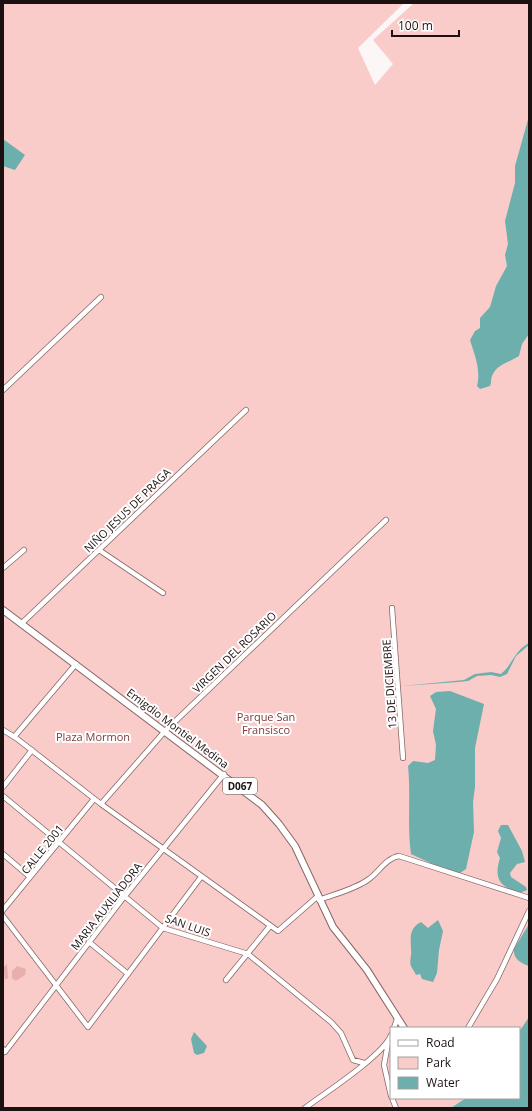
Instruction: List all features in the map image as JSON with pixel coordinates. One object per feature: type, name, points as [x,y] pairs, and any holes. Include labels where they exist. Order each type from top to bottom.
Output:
[{"type":"main road","name":"Emigdio Montiel Medina","points":[[3,610],[224,774],[262,804],[295,846],[333,927],[371,975],[403,1027]]},
{"type":"street","points":[[3,390],[101,297]]},
{"type":"street","name":"NIÑO JESUS DE PRAGA","points":[[21,624],[246,410]]},
{"type":"street","name":"VIRGEN DEL ROSARIO","points":[[101,804],[165,731],[386,520]]},
{"type":"street","points":[[3,568],[24,550]]},
{"type":"street","points":[[99,550],[163,593]]},
{"type":"street","name":"13 DE DICIEMBRE","points":[[392,608],[403,758]]},
{"type":"street","points":[[14,736],[76,664]]},
{"type":"street","points":[[3,730],[14,736],[94,799],[269,927],[278,932],[319,898],[370,879],[391,858],[398,856],[529,898]]},
{"type":"street","points":[[3,787],[32,750]]},
{"type":"street","name":"MARIA AUXILIADORA","points":[[4,1050],[56,986],[162,848],[224,774]]},
{"type":"street","name":"SAN LUIS","points":[[3,796],[163,928],[248,954],[331,1022],[341,1033],[353,1060],[364,1063]]},
{"type":"street","name":"CALLE 2001","points":[[3,910],[94,799]]},
{"type":"street","points":[[3,854],[30,877]]},
{"type":"street","points":[[3,916],[88,1027],[201,877]]},
{"type":"street","points":[[469,1027],[497,979],[529,911]]},
{"type":"street","points":[[226,980],[269,927]]},
{"type":"street","points":[[89,942],[128,974]]},
{"type":"street","points":[[394,1027],[397,1019]]},
{"type":"street","points":[[390,1038],[384,1065],[390,1092]]},
{"type":"street","points":[[305,1108],[388,1043]]},
{"type":"green space","name":"Parque San Fransisco","points":[[3,3],[404,3],[358,48],[375,85],[393,64],[373,40],[414,3],[529,3],[529,1075],[520,1085],[520,1027],[390,1027],[390,1099],[507,1099],[499,1108],[3,1108]]},
{"type":"shaded area","points":[[7,964],[8,978],[5,980],[3,968]]},
{"type":"shaded area","points":[[17,966],[26,969],[25,975],[16,981],[12,978],[12,971]]},
{"type":"water","points":[[529,116],[529,334],[522,344],[519,356],[498,368],[492,376],[490,386],[480,389],[477,386],[478,369],[470,340],[475,331],[480,328],[480,318],[490,307],[496,286],[507,266],[505,255],[508,244],[505,221],[515,183],[515,166]]},
{"type":"water","points":[[3,139],[25,155],[15,170],[3,166]]},
{"type":"water","points":[[529,643],[529,645],[516,656],[507,674],[500,677],[491,675],[477,676],[468,681],[402,686],[464,680],[475,674],[491,672],[501,674],[520,650]]},
{"type":"water","points":[[450,691],[484,704],[475,748],[475,787],[473,802],[474,832],[466,869],[460,873],[452,873],[411,854],[410,843],[408,766],[413,761],[428,763],[435,760],[436,745],[433,731],[436,709],[430,696],[436,692]]},
{"type":"water","points":[[501,825],[508,825],[522,851],[525,862],[517,864],[510,873],[511,877],[526,887],[527,890],[520,893],[503,885],[498,877],[500,858],[497,852],[501,838],[498,831]]},
{"type":"water","points":[[438,920],[443,931],[439,950],[437,973],[433,982],[422,979],[420,974],[416,975],[411,967],[411,934],[414,928],[421,922],[428,928]]},
{"type":"water","points":[[529,924],[529,966],[520,962],[516,958],[514,949]]},
{"type":"water","points":[[529,1017],[529,1108],[451,1108],[464,1099],[520,1099],[520,1030]]},
{"type":"water","points":[[194,1032],[207,1046],[204,1053],[197,1055],[194,1053],[191,1039]]},
{"type":"park label","name":"Plaza Mormon","points":[[93,736]]}]
